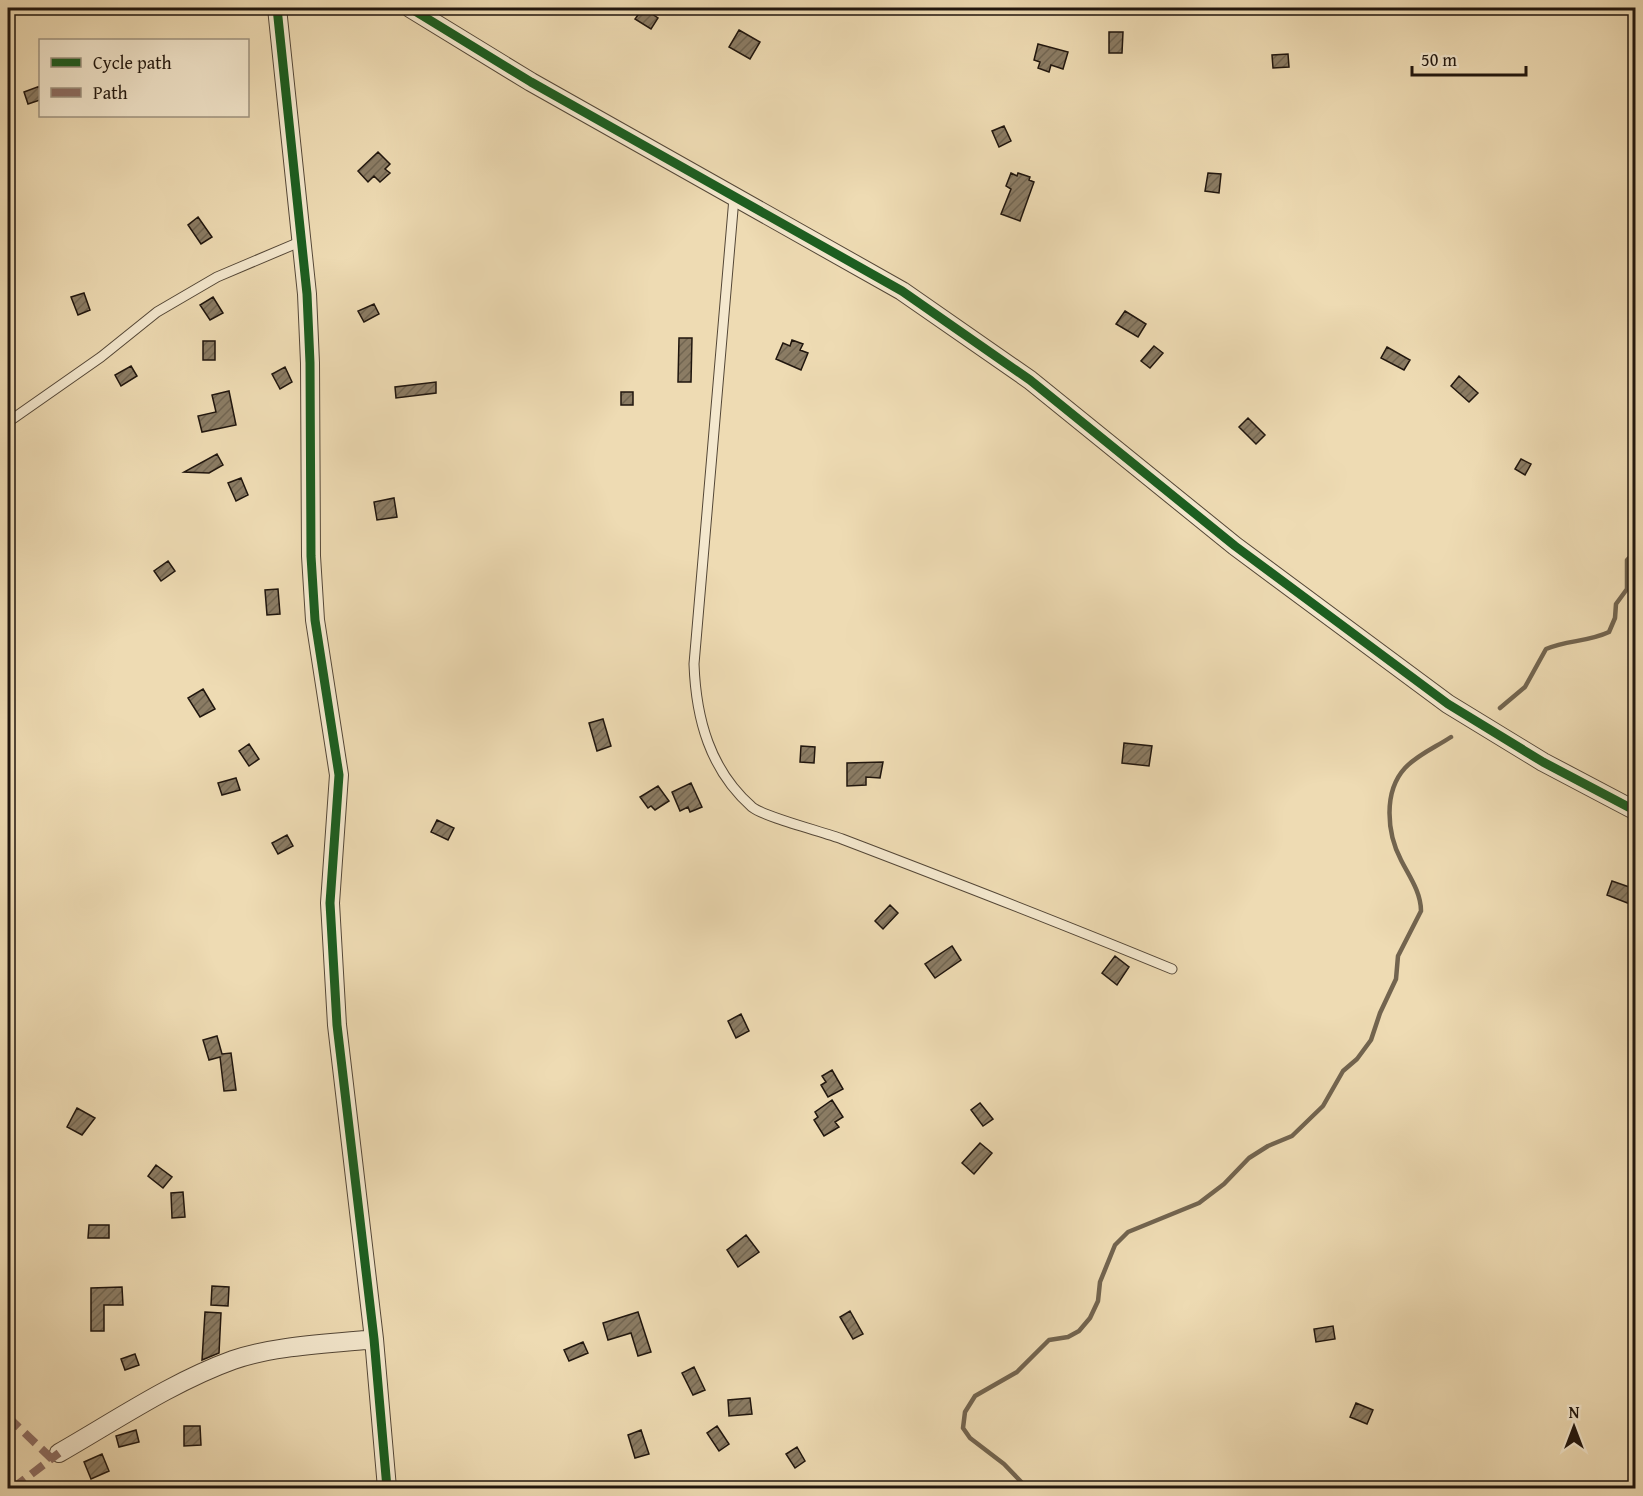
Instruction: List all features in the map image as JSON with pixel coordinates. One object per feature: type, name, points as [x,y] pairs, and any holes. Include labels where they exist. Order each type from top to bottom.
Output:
[{"type":"street","points":[[277,8],[302,241],[310,363],[309,478],[314,609],[339,775],[330,903],[336,1025],[374,1339],[387,1488]]},
{"type":"street","points":[[410,8],[522,77],[902,291],[1078,416],[1235,546],[1439,697],[1543,762],[1635,812]]},
{"type":"street","points":[[59,1453],[173,1388],[234,1360],[299,1347],[374,1339]]},
{"type":"lane","points":[[734,198],[694,664],[696,701],[716,763],[731,785],[754,809],[839,838],[1172,969]]},
{"type":"lane","points":[[8,425],[11,420],[101,357],[157,312],[217,277],[302,241]]},
{"type":"building","points":[[643,8],[658,18],[651,29],[635,19]]},
{"type":"building","points":[[739,30],[760,42],[750,59],[729,47]]},
{"type":"building","points":[[1109,32],[1123,32],[1122,53],[1109,53]]},
{"type":"building","points":[[1038,44],[1068,52],[1063,69],[1051,65],[1049,72],[1038,68],[1040,62],[1034,60]]},
{"type":"building","points":[[1288,54],[1289,67],[1273,68],[1272,55]]},
{"type":"building","points":[[39,86],[39,100],[28,104],[24,92]]},
{"type":"building","points":[[1004,126],[1011,141],[999,147],[992,131]]},
{"type":"building","points":[[378,152],[390,164],[385,169],[390,173],[380,182],[374,176],[368,182],[358,171]]},
{"type":"building","points":[[1011,173],[1030,177],[1029,180],[1034,182],[1020,221],[1001,214],[1011,189],[1006,186]]},
{"type":"building","points":[[1208,173],[1221,174],[1219,193],[1205,191]]},
{"type":"building","points":[[198,217],[212,237],[201,244],[188,225]]},
{"type":"building","points":[[84,293],[90,310],[78,315],[71,297]]},
{"type":"building","points":[[213,297],[223,313],[210,320],[200,305]]},
{"type":"building","points":[[374,304],[379,314],[364,322],[358,311]]},
{"type":"building","points":[[1125,311],[1146,324],[1138,337],[1116,324]]},
{"type":"building","points":[[679,338],[692,338],[691,382],[678,382]]},
{"type":"building","points":[[792,340],[803,344],[800,350],[808,353],[801,370],[776,359],[783,343],[790,346]]},
{"type":"building","points":[[203,341],[215,341],[215,360],[203,360]]},
{"type":"building","points":[[1154,346],[1163,353],[1150,368],[1141,361]]},
{"type":"building","points":[[1387,347],[1410,360],[1404,370],[1381,358]]},
{"type":"building","points":[[131,366],[137,376],[121,386],[115,375]]},
{"type":"building","points":[[285,367],[292,382],[280,389],[272,374]]},
{"type":"building","points":[[1459,376],[1478,393],[1469,402],[1451,386]]},
{"type":"building","points":[[436,382],[436,393],[396,398],[395,387]]},
{"type":"building","points":[[229,391],[236,425],[202,432],[198,416],[216,412],[212,395]]},
{"type":"building","points":[[621,392],[633,392],[633,405],[621,405]]},
{"type":"building","points":[[1248,418],[1265,435],[1256,444],[1239,427]]},
{"type":"building","points":[[217,454],[223,465],[209,473],[184,472]]},
{"type":"building","points":[[1521,459],[1531,464],[1525,475],[1515,469]]},
{"type":"building","points":[[241,478],[248,495],[236,501],[228,483]]},
{"type":"building","points":[[394,498],[397,517],[377,520],[374,502]]},
{"type":"building","points":[[168,561],[175,571],[161,581],[154,571]]},
{"type":"building","points":[[278,589],[280,614],[267,615],[265,590]]},
{"type":"building","points":[[203,689],[215,709],[200,717],[188,698]]},
{"type":"building","points":[[603,719],[611,746],[597,751],[589,723]]},
{"type":"building","points":[[1124,743],[1152,746],[1149,766],[1122,763]]},
{"type":"building","points":[[249,744],[259,759],[249,766],[239,751]]},
{"type":"building","points":[[801,746],[815,747],[814,763],[800,762]]},
{"type":"building","points":[[883,762],[880,778],[866,777],[866,785],[847,786],[847,763]]},
{"type":"building","points":[[236,778],[240,790],[222,795],[218,783]]},
{"type":"building","points":[[691,783],[702,807],[690,812],[688,807],[680,811],[672,792]]},
{"type":"building","points":[[658,786],[669,801],[655,810],[651,806],[648,808],[640,797]]},
{"type":"building","points":[[437,820],[454,828],[448,840],[431,832]]},
{"type":"building","points":[[287,835],[293,846],[278,854],[272,843]]},
{"type":"building","points":[[1612,881],[1635,889],[1630,904],[1607,895]]},
{"type":"building","points":[[890,905],[898,913],[883,929],[875,921]]},
{"type":"building","points":[[952,946],[961,960],[935,978],[925,964]]},
{"type":"building","points":[[1115,956],[1129,967],[1117,985],[1102,973]]},
{"type":"building","points":[[741,1014],[749,1031],[736,1038],[728,1021]]},
{"type":"building","points":[[217,1036],[222,1054],[231,1053],[236,1090],[224,1091],[220,1057],[209,1060],[203,1040]]},
{"type":"building","points":[[832,1070],[843,1089],[828,1097],[821,1085],[826,1082],[822,1076]]},
{"type":"building","points":[[832,1100],[843,1117],[835,1122],[839,1127],[824,1136],[814,1120],[818,1117],[815,1112]]},
{"type":"building","points":[[980,1103],[993,1119],[983,1126],[971,1110]]},
{"type":"building","points":[[77,1108],[95,1118],[82,1135],[67,1127]]},
{"type":"building","points":[[980,1143],[992,1153],[974,1174],[962,1163]]},
{"type":"building","points":[[156,1165],[172,1177],[163,1188],[148,1176]]},
{"type":"building","points":[[183,1192],[185,1217],[172,1218],[171,1193]]},
{"type":"building","points":[[89,1225],[109,1225],[109,1238],[88,1238]]},
{"type":"building","points":[[746,1235],[759,1252],[738,1267],[727,1250]]},
{"type":"building","points":[[212,1286],[229,1287],[228,1306],[211,1305]]},
{"type":"building","points":[[122,1287],[123,1305],[104,1305],[104,1331],[91,1331],[91,1288]]},
{"type":"building","points":[[850,1311],[863,1334],[853,1339],[840,1317]]},
{"type":"building","points":[[205,1312],[221,1313],[219,1353],[202,1360]]},
{"type":"building","points":[[638,1312],[651,1352],[638,1356],[631,1333],[608,1340],[603,1323]]},
{"type":"building","points":[[1333,1326],[1335,1339],[1316,1342],[1314,1329]]},
{"type":"building","points":[[583,1342],[588,1353],[569,1361],[564,1350]]},
{"type":"building","points":[[135,1354],[139,1365],[125,1370],[121,1359]]},
{"type":"building","points":[[694,1367],[705,1390],[693,1395],[682,1373]]},
{"type":"building","points":[[750,1398],[752,1414],[729,1416],[728,1400]]},
{"type":"building","points":[[1356,1403],[1373,1410],[1367,1424],[1350,1417]]},
{"type":"building","points":[[184,1426],[200,1426],[201,1445],[184,1446]]},
{"type":"building","points":[[717,1426],[729,1444],[719,1451],[707,1433]]},
{"type":"building","points":[[136,1430],[139,1442],[119,1447],[116,1436]]},
{"type":"building","points":[[641,1430],[649,1454],[635,1458],[628,1435]]},
{"type":"building","points":[[797,1447],[805,1461],[795,1468],[786,1454]]},
{"type":"building","points":[[102,1454],[109,1471],[91,1479],[84,1462]]},
{"type":"waterway","points":[[1500,708],[1525,687],[1546,649],[1609,632],[1615,618],[1616,604],[1627,589],[1627,560],[1636,551]]},
{"type":"waterway","points":[[1027,1488],[1004,1464],[970,1438],[963,1428],[965,1412],[975,1396],[1017,1372],[1049,1340],[1068,1337],[1079,1331],[1090,1318],[1098,1301],[1100,1282],[1115,1245],[1128,1232],[1199,1203],[1224,1184],[1249,1158],[1268,1146],[1292,1136],[1323,1106],[1343,1071],[1357,1059],[1371,1040],[1380,1013],[1396,979],[1398,956],[1421,911],[1417,891],[1396,849],[1390,825],[1390,801],[1393,789],[1398,778],[1410,763],[1451,737]]},
{"type":"marked path","points":[[8,1417],[52,1459]]},
{"type":"marked path","points":[[13,1488],[59,1453]]},
{"type":"cycle path","points":[[277,8],[307,294],[310,363],[311,556],[315,620],[339,775],[330,903],[337,1025],[374,1339],[387,1488]]},
{"type":"cycle path","points":[[410,8],[531,82],[902,291],[1030,380],[1235,546],[1448,704],[1543,762],[1636,811]]}]
